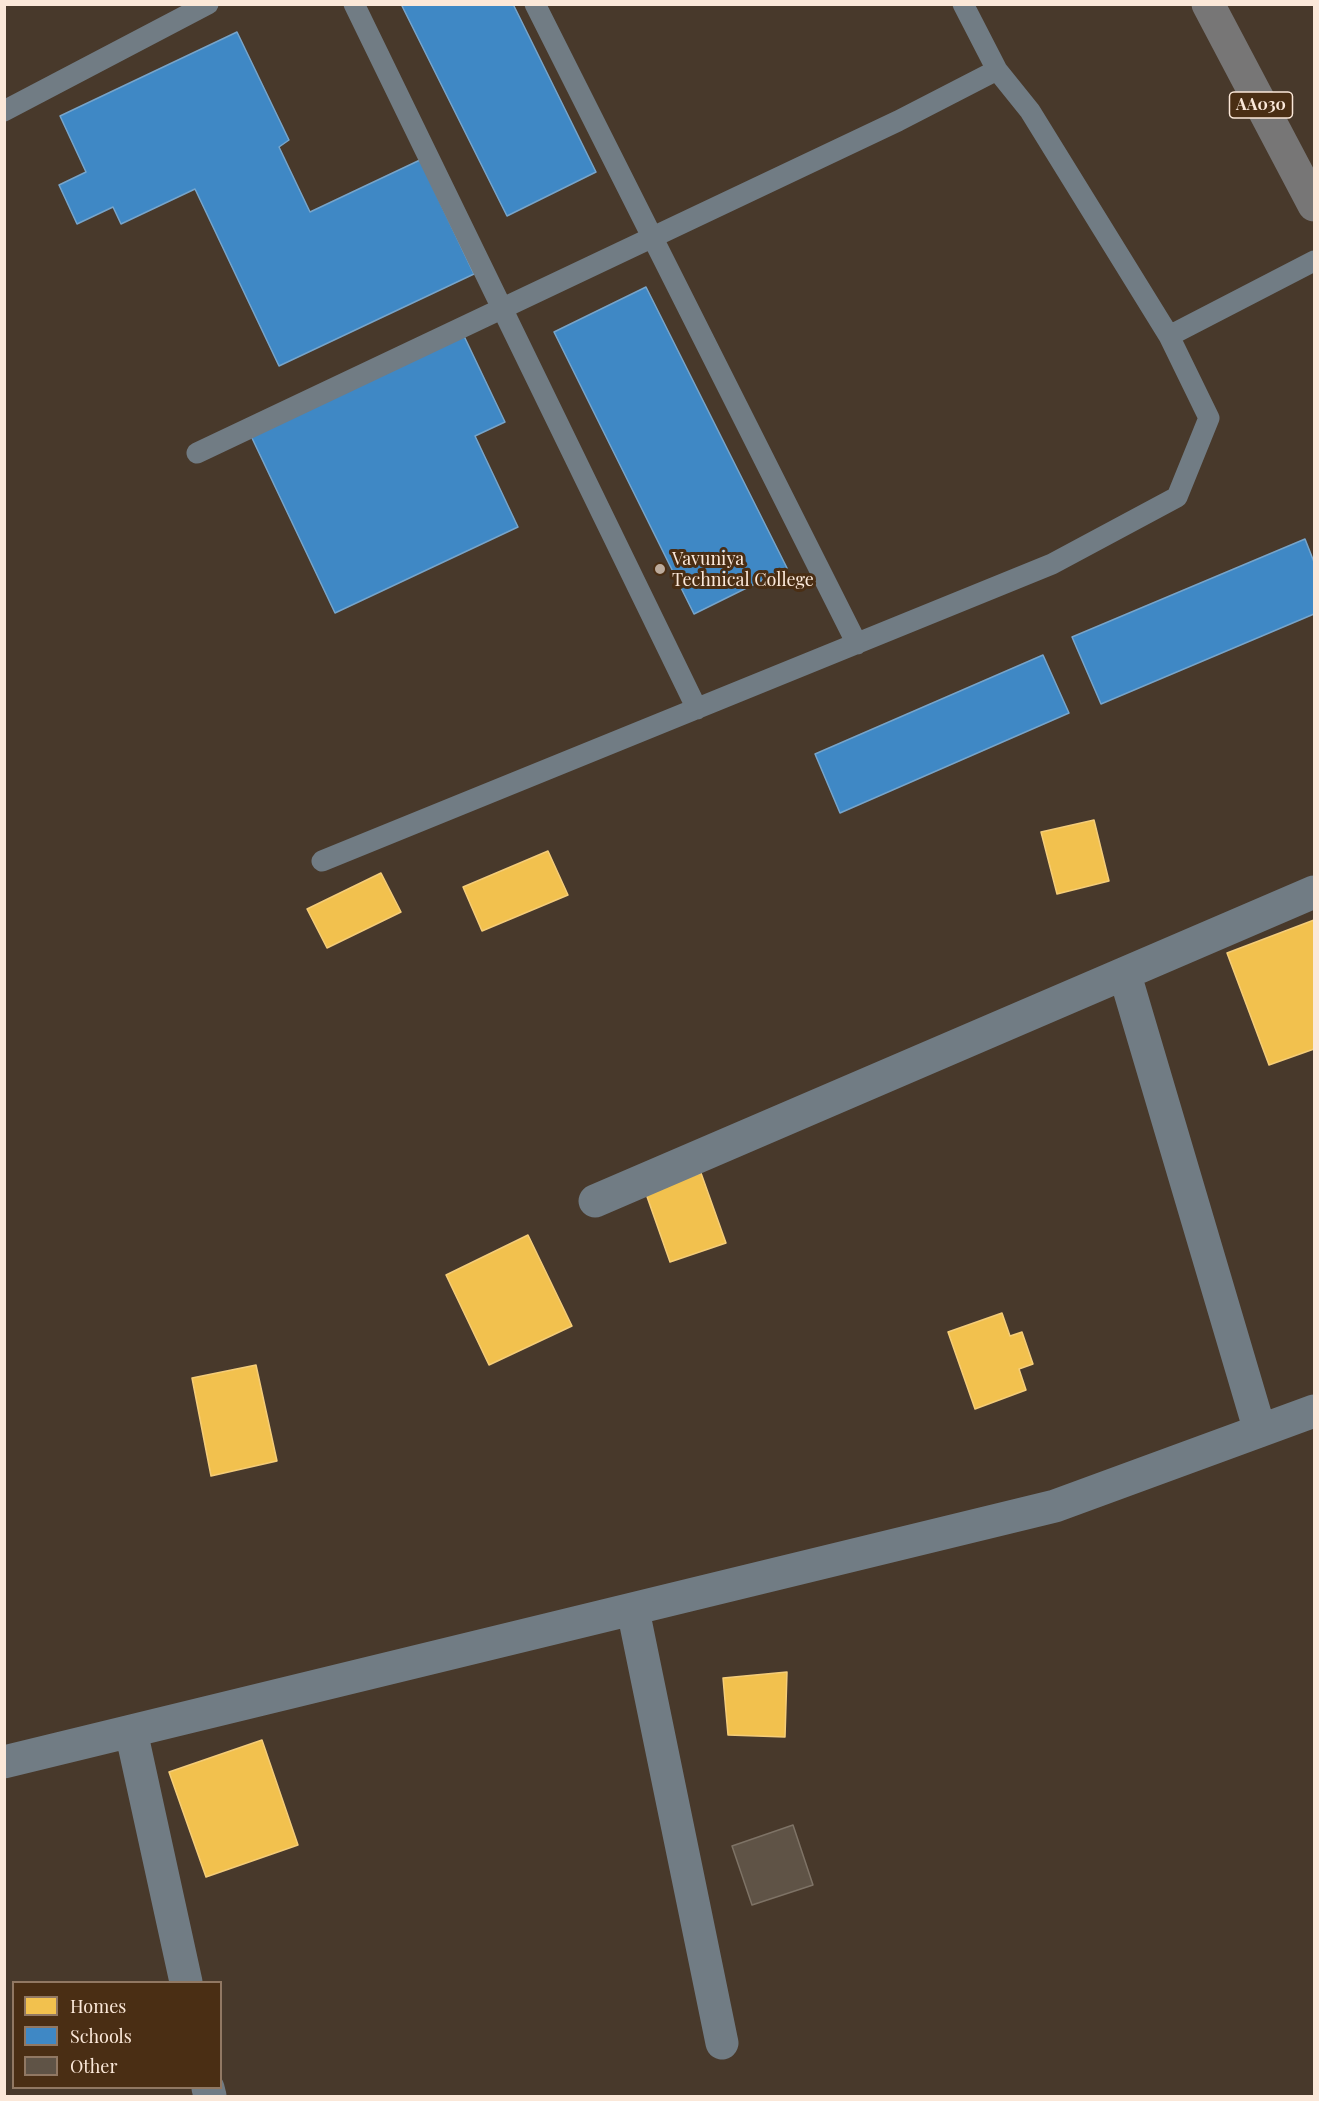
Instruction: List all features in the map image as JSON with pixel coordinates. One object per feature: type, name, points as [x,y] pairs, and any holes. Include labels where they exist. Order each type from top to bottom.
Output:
[{"type":"highway","name":"AA030","points":[[1208,4],[1314,205]]},
{"type":"street","points":[[595,1201],[1314,892]]},
{"type":"street","points":[[1125,975],[1260,1431]]},
{"type":"street","points":[[4,1762],[1055,1506],[1314,1411]]},
{"type":"street","points":[[633,1610],[722,2043]]},
{"type":"street","points":[[131,1731],[186,1981]]},
{"type":"lane","points":[[4,111],[208,4]]},
{"type":"lane","points":[[354,4],[500,309],[697,709]]},
{"type":"lane","points":[[535,4],[857,645]]},
{"type":"lane","points":[[322,861],[1052,564],[1176,497],[1209,418],[1169,336],[1030,111],[997,70],[963,4]]},
{"type":"lane","points":[[197,453],[888,126],[997,70]]},
{"type":"lane","points":[[1169,336],[1314,261]]},
{"type":"building: Homes","points":[[1094,820],[1109,881],[1057,894],[1041,832]]},
{"type":"building: Homes","points":[[548,851],[568,895],[482,931],[463,887]]},
{"type":"building: Homes","points":[[381,873],[401,912],[327,948],[307,909]]},
{"type":"building: Homes","points":[[1314,920],[1314,1049],[1269,1065],[1227,953]]},
{"type":"building: Homes","points":[[701,1173],[726,1243],[670,1262],[645,1191]]},
{"type":"building: Homes","points":[[528,1235],[572,1326],[489,1365],[446,1275]]},
{"type":"building: Homes","points":[[1002,1313],[1010,1336],[1022,1332],[1033,1364],[1019,1369],[1026,1390],[975,1409],[948,1332]]},
{"type":"building: Homes","points":[[256,1365],[277,1461],[211,1476],[192,1378]]},
{"type":"building: Homes","points":[[787,1672],[785,1737],[728,1735],[723,1678]]},
{"type":"building: Homes","points":[[262,1740],[298,1845],[206,1877],[169,1772]]},
{"type":"building: Schools","points":[[401,4],[513,4],[596,172],[507,216]]},
{"type":"building: Schools","points":[[237,32],[289,140],[279,147],[310,212],[420,160],[474,274],[279,366],[195,189],[121,224],[113,207],[77,224],[59,185],[86,172],[60,116]]},
{"type":"building: Schools","points":[[646,287],[787,568],[694,614],[554,332]]},
{"type":"building: Schools","points":[[464,336],[505,422],[475,436],[518,527],[335,613],[251,436]]},
{"type":"building: Schools","points":[[1305,539],[1314,562],[1314,614],[1101,704],[1072,637]]},
{"type":"building: Schools","points":[[1043,655],[1069,713],[840,813],[815,754]]},
{"type":"building: Other","points":[[793,1825],[813,1885],[752,1905],[732,1846]]},
{"type":"place","name":"Vavuniya Technical College","points":[[660,569]]}]
